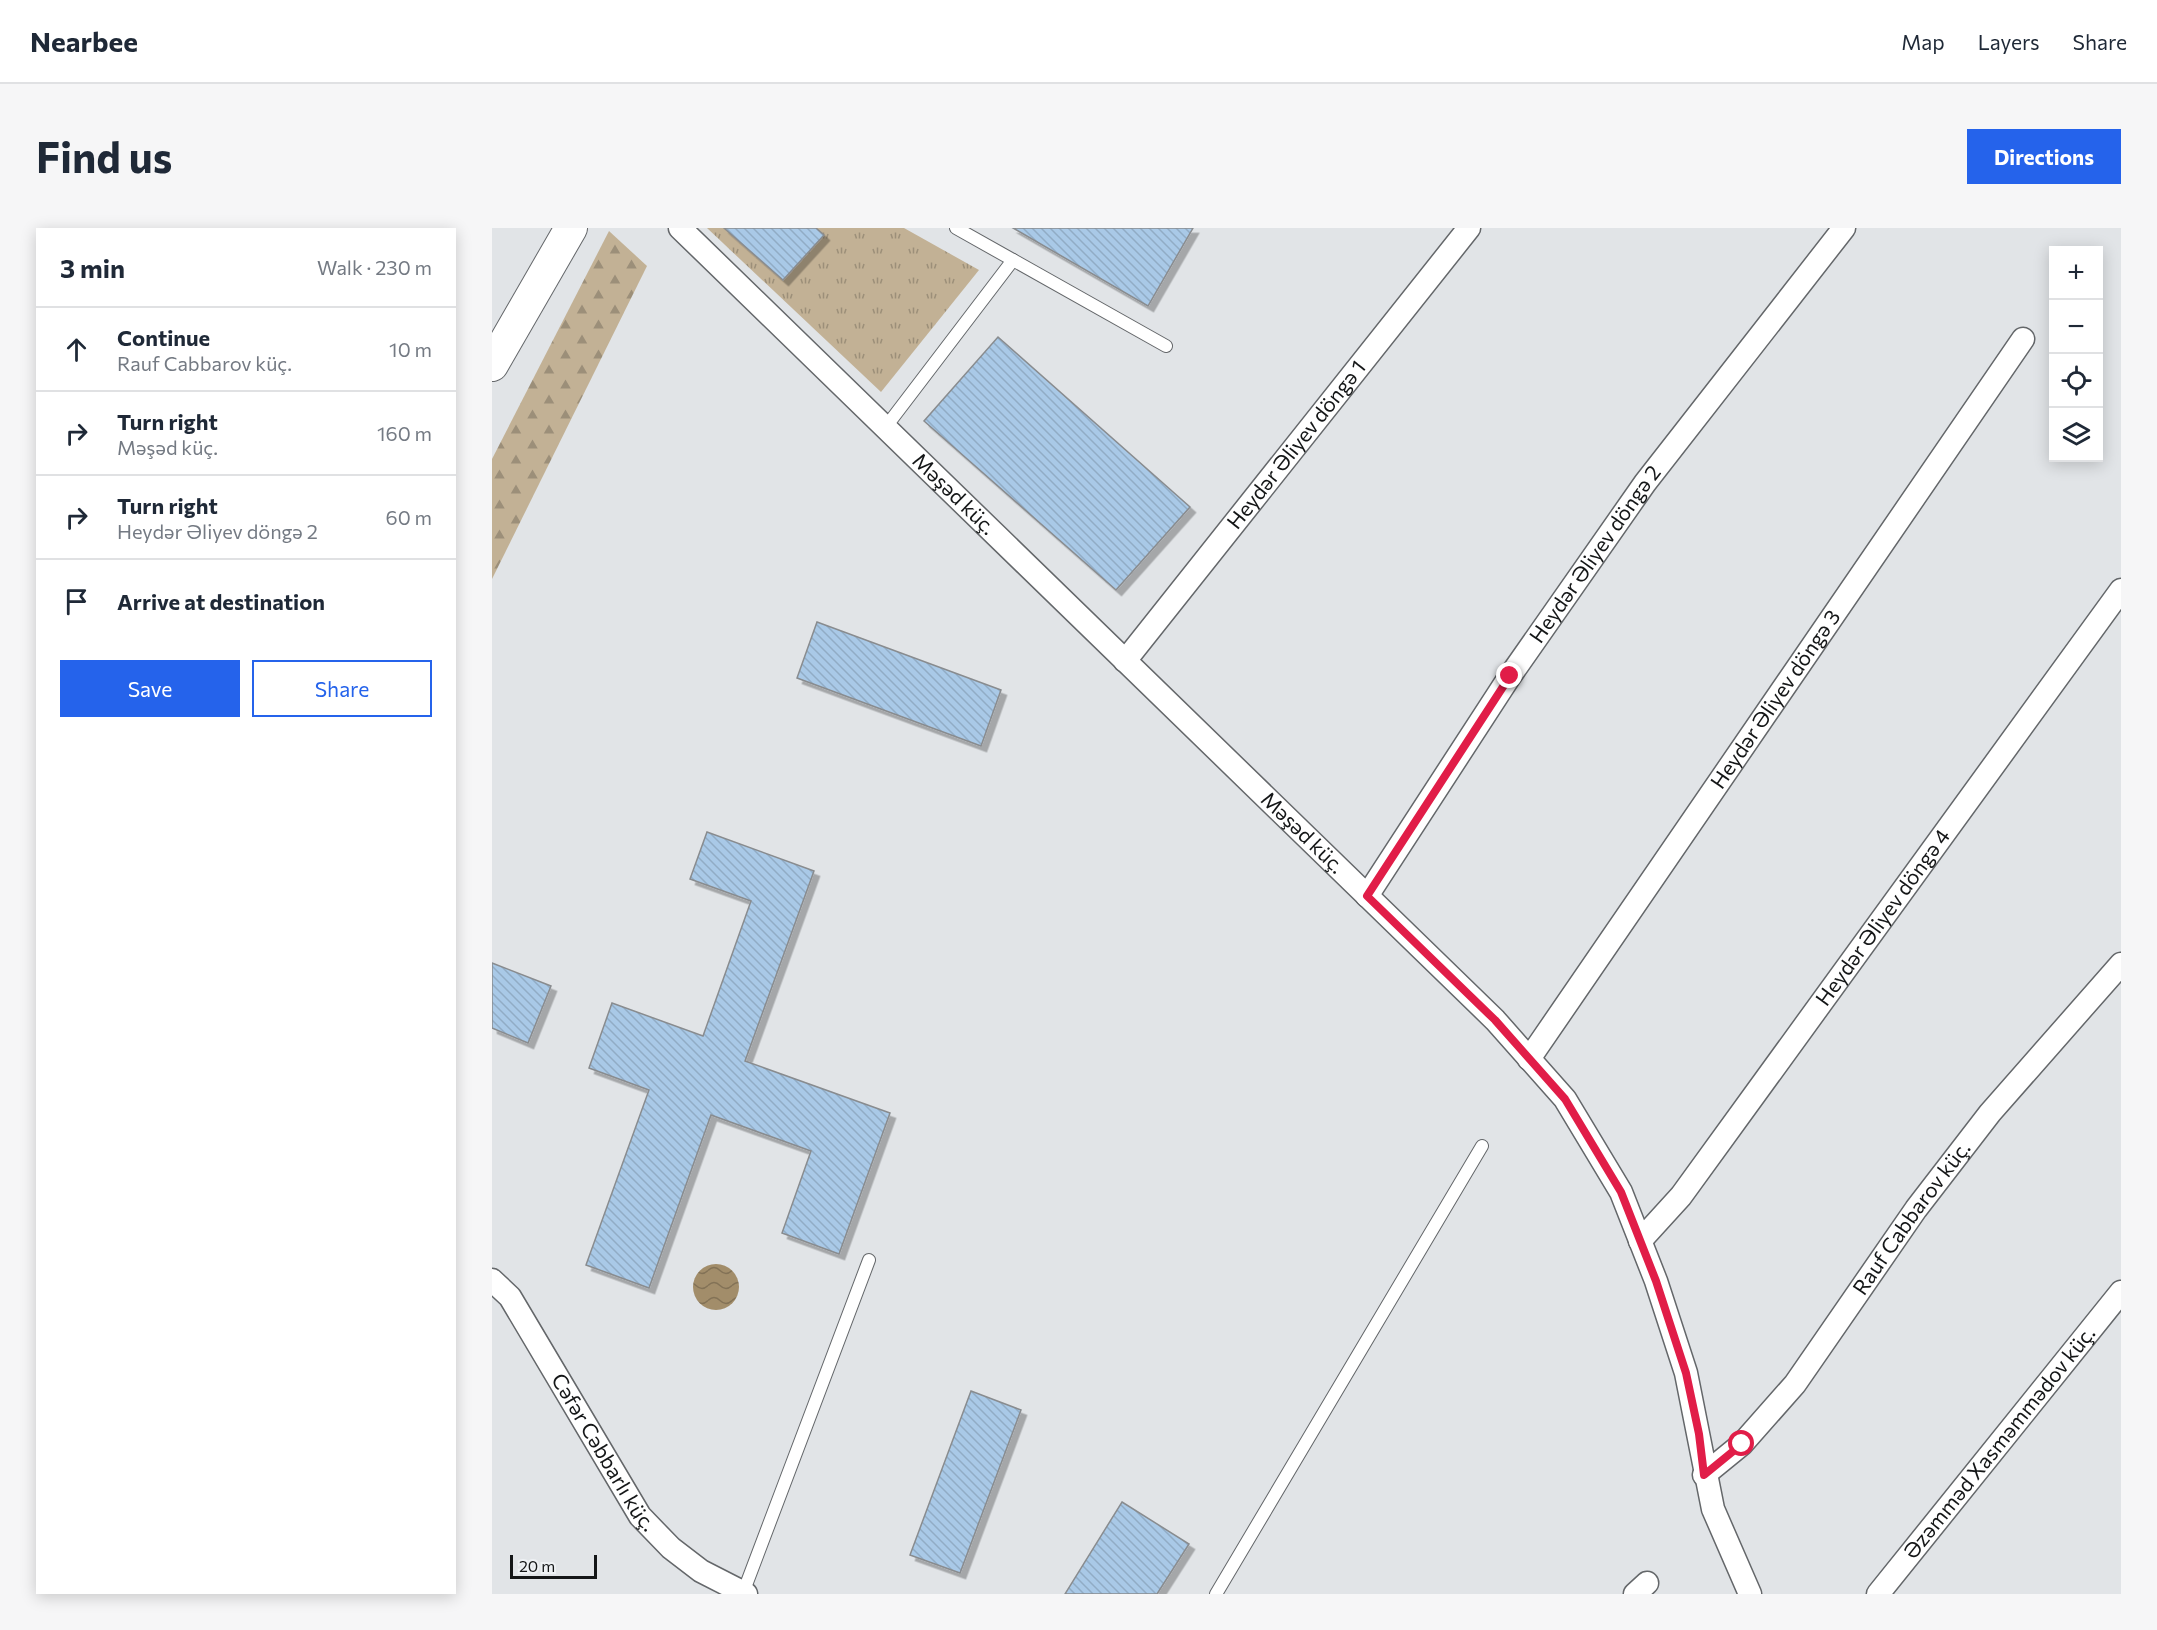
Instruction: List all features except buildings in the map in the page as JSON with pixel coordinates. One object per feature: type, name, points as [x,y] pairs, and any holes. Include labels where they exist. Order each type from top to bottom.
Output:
[{"type":"main road","points":[[492,365],[571,228]]},
{"type":"street","name":"Məşəd küç.","points":[[680,228],[1495,1020],[1565,1099],[1621,1192],[1640,1241],[1686,1373],[1699,1434],[1704,1475],[1713,1509],[1750,1594]]},
{"type":"street","name":"Heydər Əliyev döngə 1","points":[[1125,660],[1469,228]]},
{"type":"street","name":"Heydər Əliyev döngə 2","points":[[1367,896],[1510,676],[1639,492],[1844,228]]},
{"type":"street","name":"Heydər Əliyev döngə 3","points":[[1529,1059],[2023,339]]},
{"type":"street","name":"Heydər Əliyev döngə 4","points":[[1640,1241],[1681,1196],[2121,590]]},
{"type":"street","name":"Rauf Cabbarov küç.","points":[[1704,1475],[1742,1444],[1795,1384],[1916,1209],[1984,1121],[2121,964]]},
{"type":"street","name":"Cəfər Cəbbarlı küç.","points":[[492,1280],[510,1297],[640,1516],[671,1548],[701,1572],[744,1593]]},
{"type":"street","name":"Əzəmməd Xasməmmədov küç.","points":[[1878,1594],[2121,1292]]},
{"type":"lane","points":[[956,228],[1166,346]]},
{"type":"lane","points":[[885,428],[1013,260]]},
{"type":"lane","points":[[1216,1594],[1482,1146]]},
{"type":"lane","points":[[744,1593],[869,1260]]},
{"type":"green space","points":[[707,228],[904,228],[979,270],[881,392]]},
{"type":"green space","points":[[609,231],[647,266],[492,579],[492,459]]},
{"type":"water","points":[[716,1264],[732,1271],[739,1287],[732,1303],[716,1310],[700,1303],[693,1287],[700,1271]]},
{"type":"route","points":[[1510,676],[1367,896],[1495,1020],[1565,1099],[1621,1192],[1656,1281],[1686,1373],[1699,1434],[1704,1475],[1742,1444]]}]
